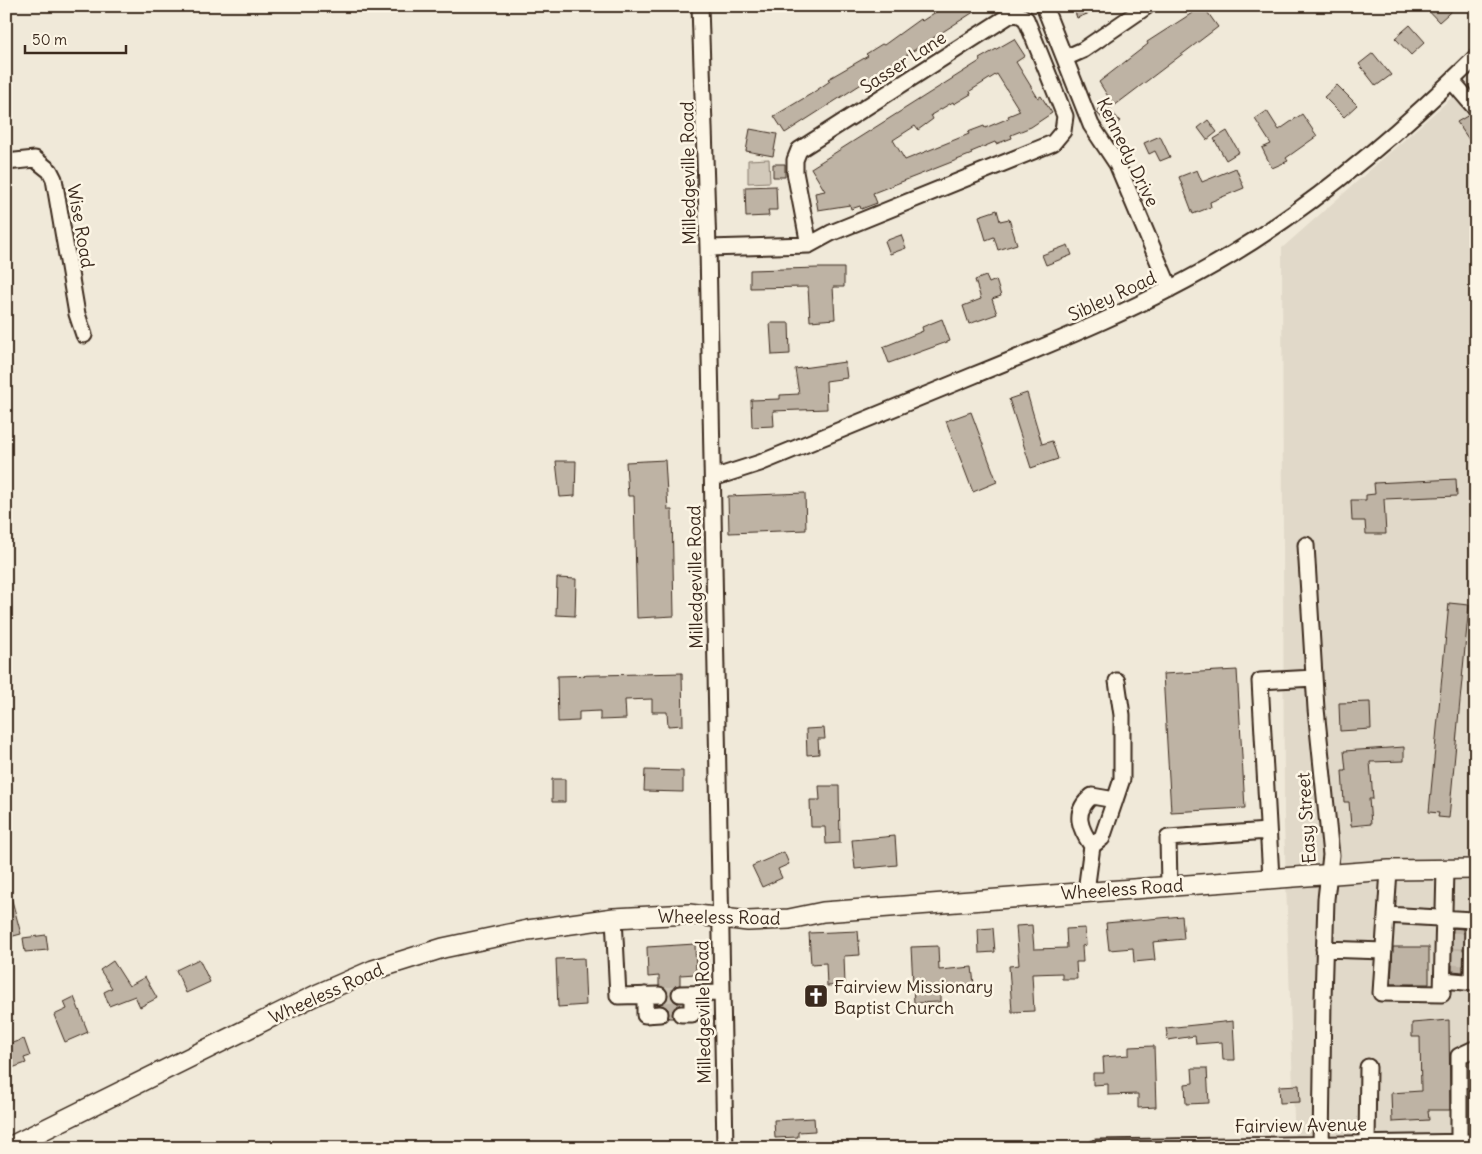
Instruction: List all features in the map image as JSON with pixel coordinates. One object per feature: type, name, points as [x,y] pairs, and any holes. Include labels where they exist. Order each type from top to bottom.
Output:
[{"type":"main road","name":"Wheeless Road","points":[[7,1148],[140,1080],[373,970],[482,938],[574,922],[614,918],[689,914],[748,921],[789,918],[823,912],[1169,885],[1389,870],[1476,869]]},
{"type":"street","name":"Milledgeville Road","points":[[700,6],[708,248],[725,1148]]},
{"type":"street","name":"Kennedy Drive","points":[[1044,6],[1091,125],[1117,164],[1170,289]]},
{"type":"street","points":[[1065,58],[1083,50],[1147,6]]},
{"type":"street","name":"Sasser Lane","points":[[708,248],[809,245],[831,233],[1053,143],[1063,131],[1065,116],[1026,19],[1018,14],[1010,15],[799,150],[795,160],[795,172],[809,245]]},
{"type":"street","name":"Sibley Road","points":[[713,478],[760,463],[1093,327],[1170,289],[1258,237],[1316,196],[1380,144],[1452,81],[1476,57]]},
{"type":"street","points":[[1452,81],[1476,109]]},
{"type":"street","name":"Wise Road","points":[[6,162],[35,159],[50,171],[54,179],[77,314],[84,335]]},
{"type":"street","name":"Easy Street","points":[[1306,545],[1314,678],[1331,855],[1324,950],[1321,1146]]},
{"type":"street","points":[[1271,878],[1260,681],[1314,678]]},
{"type":"street","points":[[1092,846],[1102,838],[1122,779],[1122,715],[1117,681]]},
{"type":"street","points":[[1086,891],[1092,846],[1082,831],[1080,815],[1083,804],[1092,796],[1115,800]]},
{"type":"street","points":[[1169,885],[1168,838],[1268,831]]},
{"type":"street","points":[[1445,869],[1444,917],[1458,940],[1458,958],[1474,983]]},
{"type":"street","points":[[1386,916],[1444,917],[1473,920],[1458,940],[1458,958],[1443,980],[1442,994],[1381,993],[1384,951],[1386,916],[1389,870]]},
{"type":"street","points":[[614,918],[618,996],[652,995],[646,1015],[660,1014]]},
{"type":"street","points":[[1324,950],[1384,951]]},
{"type":"street","points":[[1443,980],[1474,983]]},
{"type":"street","points":[[681,1014],[692,1014],[686,994],[721,993]]},
{"type":"street","points":[[1459,1142],[1459,1056],[1476,1048]]},
{"type":"street","points":[[1367,1143],[1368,1067]]},
{"type":"street","name":"Fairview Avenue","points":[[1096,1148],[1321,1146],[1367,1143],[1476,1142]]},
{"type":"shaded area","points":[[1476,76],[1476,1148],[1295,1148],[1284,823],[1282,248]]},
{"type":"shaded area","points":[[769,159],[770,182],[748,183],[748,160]]},
{"type":"building","points":[[945,6],[983,6],[785,133],[774,116],[811,94],[830,81],[828,79],[868,56],[866,54],[882,44],[884,45],[920,19],[922,21]]},
{"type":"building","points":[[1073,6],[1105,6],[1105,7],[1077,18]]},
{"type":"building","points":[[1203,6],[1218,27],[1114,106],[1099,82],[1148,44],[1147,42]]},
{"type":"building","points":[[1424,6],[1457,6],[1439,22]]},
{"type":"building","points":[[1410,25],[1425,42],[1411,55],[1395,38]]},
{"type":"building","points":[[1014,39],[1025,56],[1016,62],[1038,98],[1041,96],[1052,113],[1031,127],[1011,135],[1012,138],[996,144],[995,142],[971,152],[972,154],[873,193],[877,203],[861,209],[860,206],[851,209],[850,205],[818,210],[815,193],[825,191],[811,168],[980,61],[979,59]],"holes":[[[997,74],[1020,111],[1008,116],[1009,118],[985,128],[984,126],[968,132],[969,134],[905,160],[893,140],[915,126],[918,130],[933,119],[931,115],[971,94],[970,91]]]},
{"type":"building","points":[[1373,53],[1391,75],[1376,86],[1359,64]]},
{"type":"building","points":[[1337,85],[1357,105],[1344,117],[1324,97]]},
{"type":"building","points":[[1105,104],[1120,121],[1112,129],[1096,112]]},
{"type":"building","points":[[1267,111],[1279,130],[1302,114],[1317,136],[1286,158],[1288,161],[1272,168],[1262,148],[1271,144],[1255,119]]},
{"type":"building","points":[[1469,115],[1476,118],[1476,150],[1457,122]]},
{"type":"building","points":[[1208,120],[1217,132],[1207,140],[1198,128]]},
{"type":"building","points":[[750,129],[777,134],[773,156],[746,151]]},
{"type":"building","points":[[1227,131],[1239,152],[1226,160],[1214,139]]},
{"type":"building","points":[[1160,136],[1170,157],[1160,161],[1155,151],[1149,154],[1144,143]]},
{"type":"building","points":[[773,164],[785,164],[785,177],[773,177]]},
{"type":"building","points":[[1236,168],[1244,188],[1210,202],[1211,207],[1193,214],[1179,177],[1197,170],[1202,182]]},
{"type":"building","points":[[776,186],[777,210],[768,210],[769,216],[746,217],[745,187]]},
{"type":"building","points":[[997,210],[1000,221],[1009,219],[1017,244],[998,250],[994,237],[986,240],[979,216]]},
{"type":"building","points":[[901,235],[906,248],[890,254],[885,241]]},
{"type":"building","points":[[1068,245],[1072,255],[1046,265],[1042,255]]},
{"type":"building","points":[[844,268],[844,287],[833,287],[835,319],[810,321],[808,287],[750,288],[750,270]]},
{"type":"building","points":[[986,276],[989,283],[996,280],[1001,296],[992,299],[997,314],[969,324],[963,306],[981,299],[975,280]]},
{"type":"building","points":[[942,319],[950,341],[889,363],[883,347],[923,331],[922,327]]},
{"type":"building","points":[[770,323],[789,323],[790,354],[772,355]]},
{"type":"building","points":[[845,362],[847,378],[826,381],[827,409],[773,411],[774,426],[752,427],[751,400],[780,399],[780,395],[799,394],[795,369]]},
{"type":"building","points":[[1027,393],[1042,444],[1052,441],[1058,459],[1031,468],[1009,399]]},
{"type":"building","points":[[971,412],[997,482],[973,492],[946,421]]},
{"type":"building","points":[[665,460],[668,510],[672,510],[674,616],[637,618],[634,496],[628,496],[626,462]]},
{"type":"building","points":[[556,461],[576,461],[575,496],[560,497]]},
{"type":"building","points":[[1456,479],[1457,496],[1384,499],[1386,534],[1366,534],[1365,521],[1352,521],[1351,500],[1366,500],[1366,495],[1375,494],[1374,483]]},
{"type":"building","points":[[805,493],[806,530],[729,533],[728,496]]},
{"type":"building","points":[[557,578],[576,579],[575,616],[556,615]]},
{"type":"building","points":[[1449,603],[1469,605],[1449,818],[1438,817],[1439,813],[1429,812]]},
{"type":"building","points":[[1237,670],[1245,808],[1171,812],[1163,674]]},
{"type":"building","points":[[682,673],[683,725],[668,726],[667,712],[652,712],[652,699],[625,700],[626,719],[600,720],[600,711],[579,712],[579,721],[558,722],[557,676]]},
{"type":"building","points":[[1370,702],[1371,729],[1340,731],[1339,703]]},
{"type":"building","points":[[824,728],[825,739],[818,739],[819,754],[807,755],[806,729]]},
{"type":"building","points":[[1404,747],[1404,761],[1370,762],[1373,799],[1369,799],[1371,824],[1351,826],[1349,802],[1344,802],[1342,771],[1346,771],[1344,751]]},
{"type":"building","points":[[645,770],[683,771],[683,792],[644,791]]},
{"type":"building","points":[[552,779],[565,779],[565,802],[552,802]]},
{"type":"building","points":[[819,786],[839,786],[840,843],[826,844],[825,827],[811,827],[810,800],[820,800]]},
{"type":"building","points":[[895,836],[897,865],[855,869],[852,840]]},
{"type":"building","points":[[784,852],[789,864],[778,869],[782,878],[762,887],[752,866]]},
{"type":"building","points":[[6,893],[10,893],[21,934],[6,938]]},
{"type":"building","points":[[1182,916],[1184,939],[1153,942],[1155,960],[1134,962],[1133,948],[1109,950],[1106,923]]},
{"type":"building","points":[[1032,925],[1034,949],[1067,948],[1066,929],[1085,928],[1086,945],[1082,946],[1083,962],[1076,962],[1077,979],[1062,979],[1062,973],[1032,974],[1034,1011],[1012,1012],[1009,966],[1019,965],[1016,926]]},
{"type":"building","points":[[993,928],[995,952],[979,953],[978,929]]},
{"type":"building","points":[[1453,928],[1463,929],[1463,972],[1452,971]]},
{"type":"building","points":[[858,931],[860,955],[844,956],[845,985],[827,986],[826,963],[811,964],[809,933]]},
{"type":"building","points":[[46,935],[48,950],[25,952],[23,938]]},
{"type":"building","points":[[695,944],[696,974],[680,975],[680,985],[675,986],[671,994],[672,999],[680,1005],[673,1010],[673,1018],[668,1018],[668,1009],[659,1005],[667,999],[667,991],[659,986],[659,976],[648,977],[647,947]]},
{"type":"building","points":[[938,946],[939,970],[972,967],[974,984],[940,987],[940,1002],[914,1003],[911,947]]},
{"type":"building","points":[[1393,947],[1429,947],[1429,984],[1391,984]]},
{"type":"building","points":[[584,958],[586,1005],[558,1007],[556,959]]},
{"type":"building","points":[[199,959],[210,982],[186,993],[176,970]]},
{"type":"building","points":[[113,961],[129,986],[145,977],[157,998],[140,1007],[135,996],[109,1006],[104,992],[112,988],[100,970]]},
{"type":"building","points":[[74,997],[88,1032],[65,1042],[54,1015],[67,1009],[64,1002]]},
{"type":"building","points":[[1449,1020],[1450,1110],[1428,1110],[1429,1120],[1392,1122],[1391,1093],[1421,1091],[1420,1037],[1412,1037],[1412,1023]]},
{"type":"building","points":[[1233,1021],[1235,1060],[1223,1060],[1222,1042],[1196,1044],[1195,1036],[1168,1040],[1166,1028]]},
{"type":"building","points":[[24,1039],[30,1056],[24,1058],[26,1063],[9,1069],[6,1061],[6,1045]]},
{"type":"building","points":[[1154,1046],[1156,1107],[1138,1108],[1138,1094],[1108,1095],[1108,1084],[1093,1085],[1093,1073],[1104,1073],[1103,1057],[1129,1055],[1129,1047]]},
{"type":"building","points":[[1192,1068],[1207,1068],[1209,1103],[1186,1104],[1185,1084],[1193,1083]]},
{"type":"building","points":[[1299,1085],[1300,1102],[1280,1103],[1279,1086]]},
{"type":"building","points":[[814,1118],[815,1131],[798,1132],[798,1137],[775,1138],[774,1120]]},
{"type":"tunnel","points":[[1450,940],[1465,941]]},
{"type":"tunnel","points":[[1451,957],[1465,958]]},
{"type":"tunnel","points":[[659,995],[680,994]]},
{"type":"place","name":"Fairview Missionary Baptist Church","points":[[816,996]]}]
